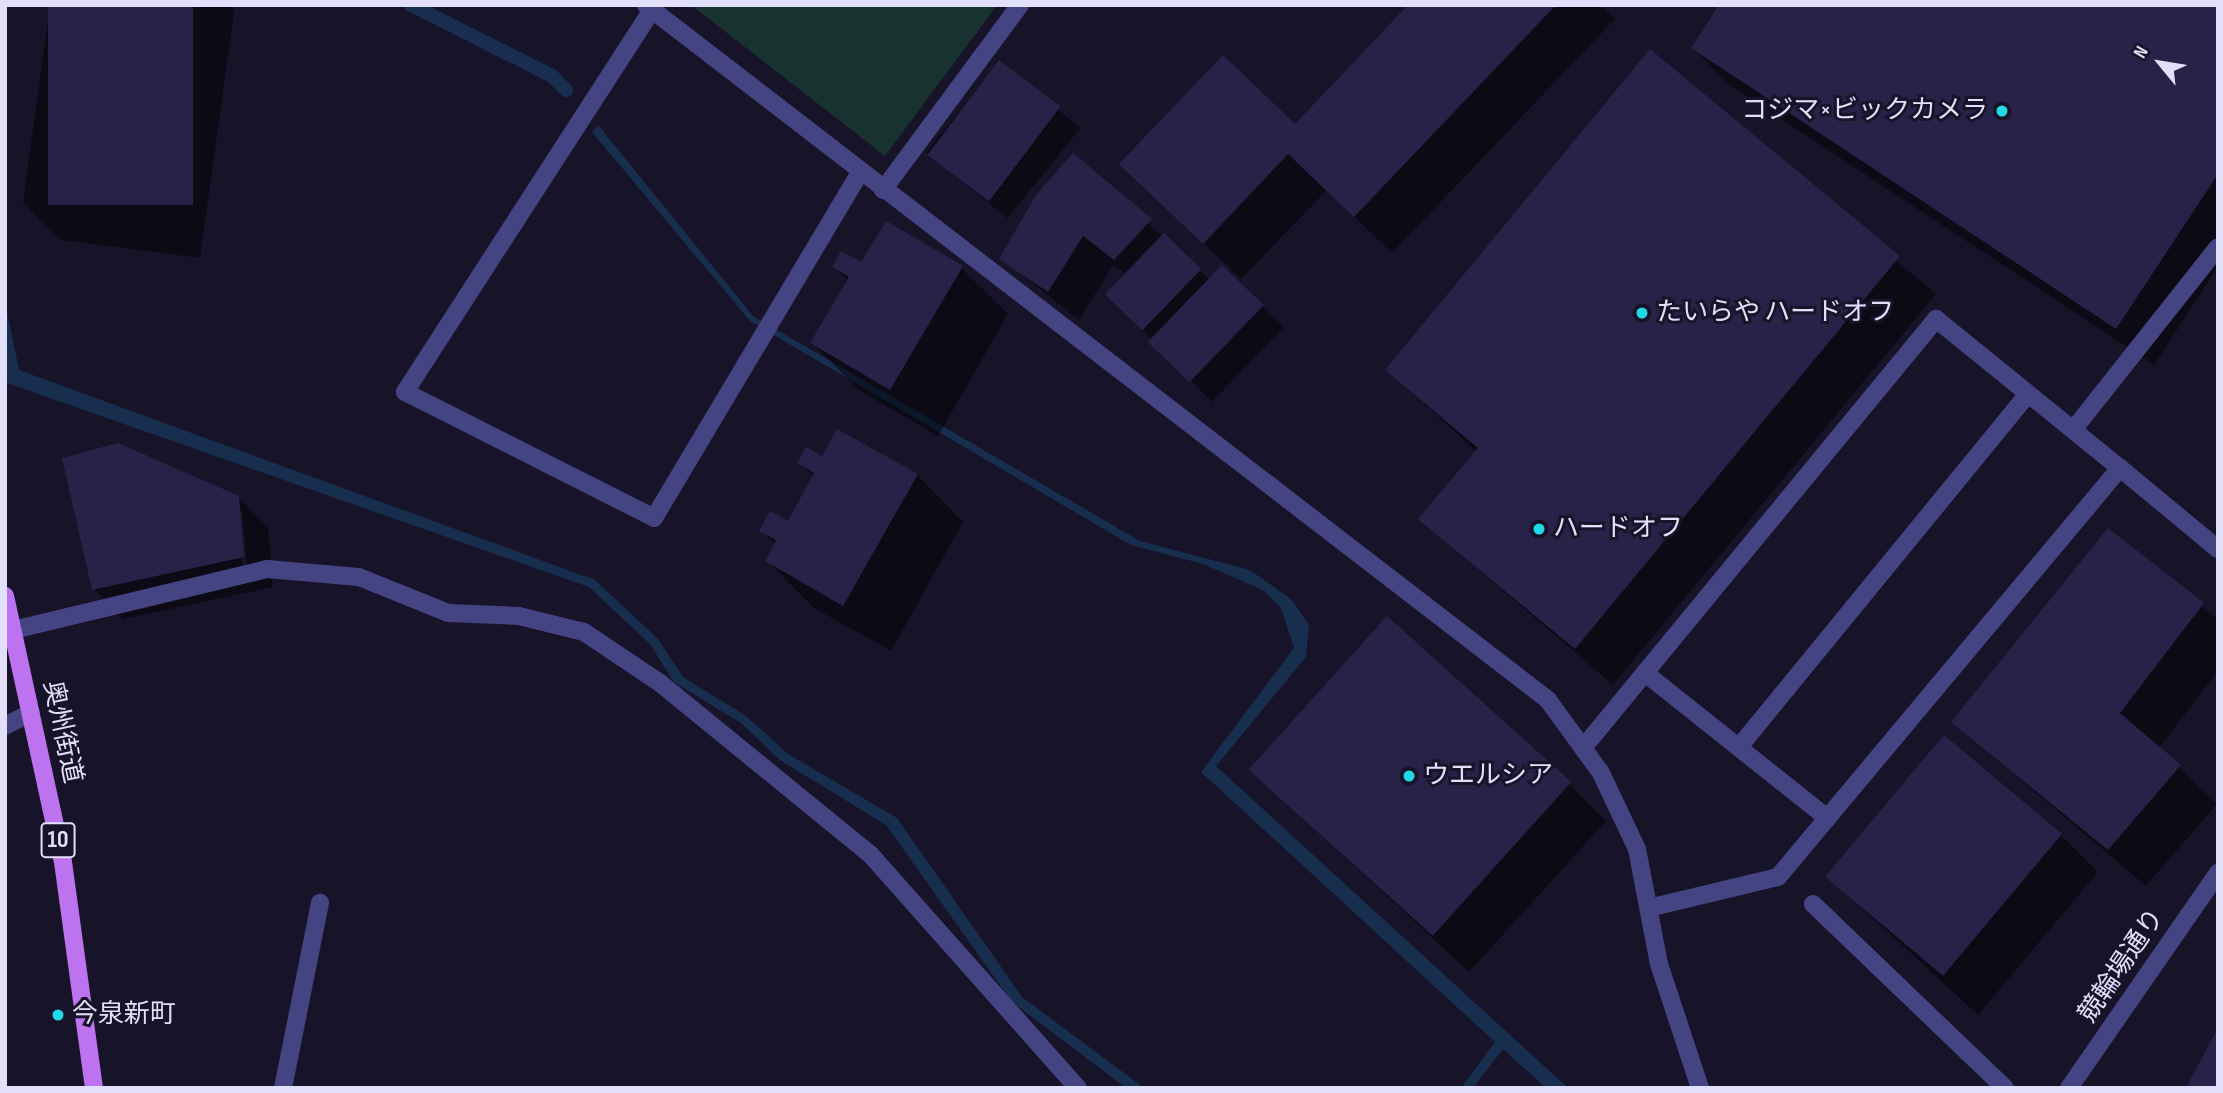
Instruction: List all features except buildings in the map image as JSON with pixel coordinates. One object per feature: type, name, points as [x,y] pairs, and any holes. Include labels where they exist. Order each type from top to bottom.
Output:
[{"type":"main road","name":"奥州街道","points":[[5,596],[62,862],[94,1088]]},
{"type":"street","points":[[883,190],[1020,5]]},
{"type":"street","points":[[860,172],[654,518],[405,392],[649,8],[1548,700],[1583,748],[1637,849],[1659,964],[1700,1088]]},
{"type":"street","points":[[2073,430],[2218,247]]},
{"type":"street","points":[[1583,748],[1936,319],[2218,549]]},
{"type":"street","points":[[1739,747],[2028,394]]},
{"type":"street","points":[[1649,908],[1778,877],[2120,468]]},
{"type":"street","points":[[13,630],[267,569],[359,577],[448,613],[519,616],[584,632],[660,683],[870,854],[1078,1088]]},
{"type":"street","points":[[1645,673],[1827,818]]},
{"type":"street","points":[[5,726],[31,713]]},
{"type":"street","name":"競輪場通り","points":[[2069,1088],[2218,873]]},
{"type":"street","points":[[283,1088],[320,903]]},
{"type":"street","points":[[1813,905],[2006,1088]]},
{"type":"green space","points":[[691,5],[997,5],[885,156]]},
{"type":"water","points":[[598,125],[753,316],[1140,541],[1250,570],[1292,600],[1309,625],[1306,657],[1216,766],[1568,1088],[1546,1088],[1503,1049],[1473,1088],[1461,1088],[1495,1042],[1201,772],[1294,648],[1281,608],[1263,590],[1203,564],[1131,545],[750,321],[592,132]]},
{"type":"water","points":[[5,302],[19,370],[595,580],[658,639],[683,677],[746,716],[788,754],[897,818],[1022,997],[1144,1088],[1126,1088],[1012,1002],[886,825],[780,760],[741,723],[674,682],[650,644],[589,587],[7,383]]},
{"type":"waterway","points":[[411,5],[552,76],[566,90]]},
{"type":"place","name":"コジマ×ビックカメラ","points":[[2002,111]]},
{"type":"place","name":"たいらや ハードオフ","points":[[1642,313]]},
{"type":"place","name":"ハードオフ","points":[[1539,529]]},
{"type":"place","name":"ウエルシア","points":[[1409,776]]},
{"type":"place","name":"今泉新町","points":[[58,1015]]}]
